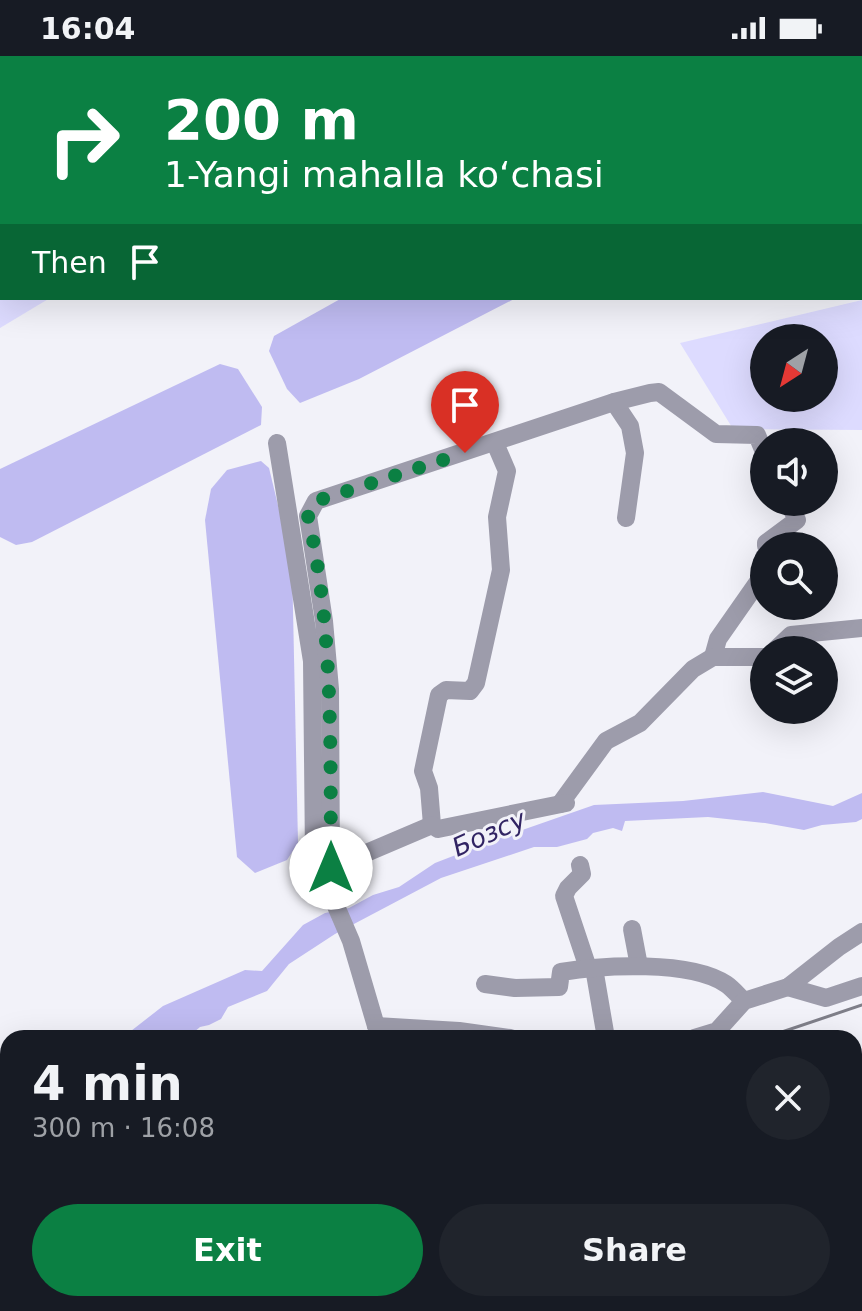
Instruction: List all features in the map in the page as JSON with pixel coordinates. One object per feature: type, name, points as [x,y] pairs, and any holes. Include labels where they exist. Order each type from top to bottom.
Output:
[{"type":"street","points":[[371,1030],[351,941],[334,905],[327,873],[330,689],[324,621],[308,516],[316,501],[614,402],[659,392],[716,434],[750,435]]},
{"type":"street","points":[[614,402],[630,426],[635,453],[626,518]]},
{"type":"street","points":[[277,443],[312,661],[314,855],[327,873]]},
{"type":"street","points":[[432,825],[429,788],[423,771],[439,695],[446,690],[470,691],[476,683],[501,570],[497,517],[507,471],[495,443]]},
{"type":"street","points":[[781,532],[797,520],[795,516]]},
{"type":"street","points":[[713,657],[718,639],[750,593]]},
{"type":"street","points":[[790,636],[862,628]]},
{"type":"street","points":[[432,825],[438,829],[563,803],[606,741],[640,723],[693,669],[713,657],[750,657]]},
{"type":"street","points":[[327,873],[432,825]]},
{"type":"street","points":[[580,865],[582,874],[564,896],[591,968],[604,1030]]},
{"type":"street","points":[[632,929],[639,966]]},
{"type":"street","points":[[718,1030],[744,1001],[788,987],[862,932]]},
{"type":"street","points":[[485,984],[515,988],[559,987],[561,972],[639,966],[690,970],[726,983],[744,1001]]},
{"type":"street","points":[[788,987],[826,998],[862,986]]},
{"type":"shaded area","points":[[0,300],[47,300],[0,328]]},
{"type":"shaded area","points":[[338,300],[512,300],[359,379],[300,403],[287,389],[269,351],[274,336]]},
{"type":"shaded area","points":[[862,300],[862,430],[733,429],[680,343],[750,326],[750,412],[838,412],[838,324],[760,324]]},
{"type":"shaded area","points":[[220,364],[238,369],[262,407],[261,425],[32,542],[16,545],[0,537],[0,469]]},
{"type":"shaded area","points":[[261,461],[269,468],[292,563],[298,843],[287,860],[255,873],[237,857],[205,520],[211,489],[227,470]]},
{"type":"shaded area","name":"Бозсу","points":[[763,792],[833,806],[862,793],[862,819],[804,830],[708,817],[625,821],[622,831],[613,828],[557,847],[534,847],[441,878],[335,934],[289,964],[267,991],[228,1007],[221,1019],[209,1025],[196,1030],[132,1030],[163,1006],[245,970],[262,971],[303,925],[325,913],[349,908],[373,895],[399,887],[435,863],[594,805],[683,801]]},
{"type":"railway","points":[[788,1030],[862,1005]]},
{"type":"route","points":[[331,868],[330,689],[324,621],[308,516],[316,501],[465,453]]}]
